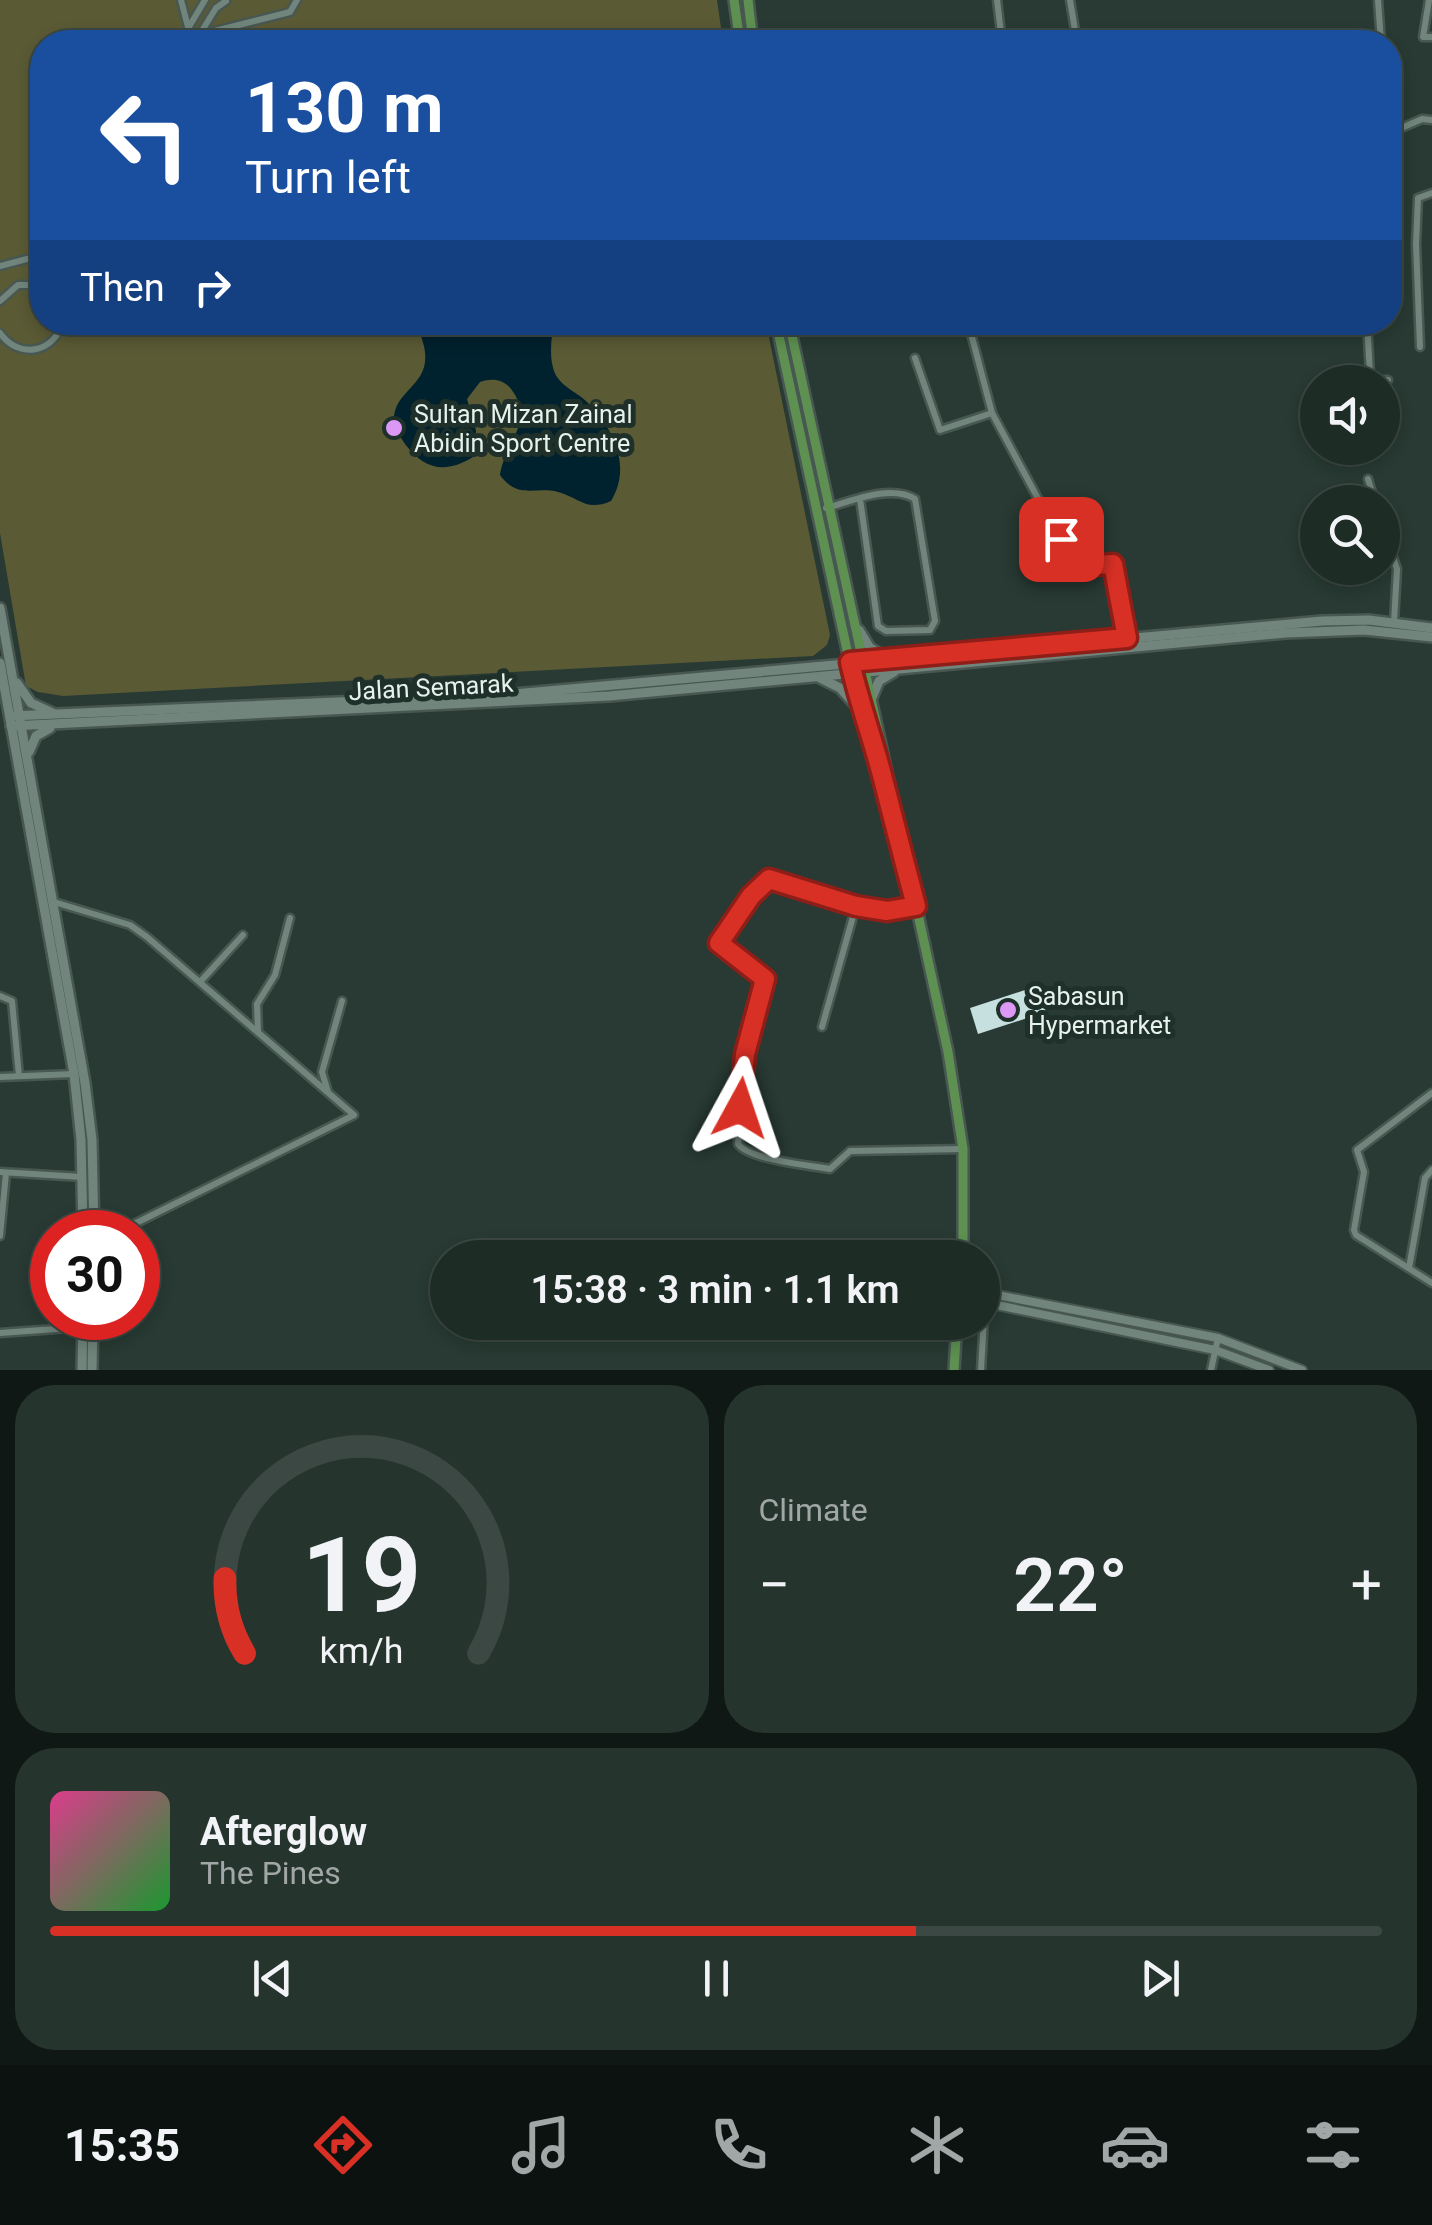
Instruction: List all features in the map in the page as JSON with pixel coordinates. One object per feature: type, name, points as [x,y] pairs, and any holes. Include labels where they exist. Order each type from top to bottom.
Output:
[{"type":"main road","points":[[734,0],[738,30]]},
{"type":"main road","points":[[748,0],[752,30]]},
{"type":"main road","points":[[779,335],[860,710],[884,781],[915,903]]},
{"type":"main road","points":[[792,335],[948,1052],[963,1150],[963,1240]]},
{"type":"main road","points":[[0,608],[74,1074],[83,1210]]},
{"type":"main road","points":[[853,619],[870,648],[889,658]]},
{"type":"main road","name":"Jalan Semarak","points":[[57,720],[503,695],[1322,622],[1394,622],[1432,628]]},
{"type":"main road","name":"Jalan Semarak","points":[[16,721],[590,698],[1286,633],[1364,630],[1432,637]]},
{"type":"main road","points":[[822,665],[838,654],[845,637]]},
{"type":"main road","points":[[0,664],[28,754],[54,902],[89,1112],[93,1210]]},
{"type":"main road","points":[[871,700],[882,678],[911,666]]},
{"type":"main road","points":[[12,676],[31,703],[57,720],[36,736],[28,754]]},
{"type":"main road","points":[[817,677],[840,688],[860,710]]},
{"type":"main road","points":[[82,1370],[83,1340]]},
{"type":"main road","points":[[92,1370],[93,1340]]},
{"type":"main road","points":[[954,1370],[956,1340]]},
{"type":"street","points":[[181,0],[188,29]]},
{"type":"street","points":[[188,29],[205,0]]},
{"type":"street","points":[[203,30],[225,0],[238,0]]},
{"type":"street","points":[[229,30],[290,12],[297,0]]},
{"type":"street","points":[[997,0],[1001,30]]},
{"type":"street","points":[[1070,0],[1074,30]]},
{"type":"street","points":[[1378,0],[1380,30]]},
{"type":"street","points":[[1430,0],[1423,37],[1432,37]]},
{"type":"street","points":[[1402,127],[1422,118],[1432,120]]},
{"type":"street","points":[[1420,347],[1418,198],[1432,193]]},
{"type":"street","points":[[0,266],[30,258]]},
{"type":"street","points":[[0,281],[10,289]]},
{"type":"street","points":[[0,301],[10,289],[30,286]]},
{"type":"street","points":[[0,334],[18,349],[37,350],[54,341],[57,335]]},
{"type":"street","points":[[971,335],[992,413],[1074,562],[1082,567],[1113,564],[1127,638]]},
{"type":"street","points":[[1368,335],[1369,365]]},
{"type":"street","points":[[915,358],[940,430],[992,413]]},
{"type":"street","points":[[1368,480],[1370,485]]},
{"type":"street","points":[[816,511],[860,499],[905,494],[918,503],[935,620],[930,630],[886,631],[878,626],[860,499]]},
{"type":"street","points":[[1394,622],[1396,585]]},
{"type":"street","points":[[915,903],[887,911],[856,906],[769,879],[751,896],[719,943],[765,979],[745,1054],[738,1148],[830,1169],[850,1152],[963,1150]]},
{"type":"street","points":[[54,902],[130,925],[354,1115],[160,1211]]},
{"type":"street","points":[[822,1028],[856,906]]},
{"type":"street","points":[[258,1033],[258,1004],[276,976],[290,918]]},
{"type":"street","points":[[200,982],[242,934]]},
{"type":"street","points":[[0,996],[12,1001],[19,1076]]},
{"type":"street","points":[[328,1093],[322,1072],[342,1002]]},
{"type":"street","points":[[0,1076],[74,1074]]},
{"type":"street","points":[[1432,1093],[1357,1150],[1364,1172],[1354,1230],[1356,1235],[1432,1283]]},
{"type":"street","points":[[1409,1268],[1426,1178],[1432,1170]]},
{"type":"street","points":[[0,1236],[3,1173],[83,1177]]},
{"type":"street","points":[[1000,1300],[1218,1338],[1302,1370]]},
{"type":"street","points":[[1000,1301],[1215,1350],[1268,1370]]},
{"type":"street","points":[[0,1333],[30,1329]]},
{"type":"street","points":[[1211,1370],[1218,1338]]},
{"type":"street","points":[[981,1370],[982,1340]]},
{"type":"shaded area","name":"Sultan Mizan Zainal Abidin Sport Centre","points":[[0,0],[717,0],[721,30],[30,30],[30,335],[768,335],[830,635],[827,645],[813,656],[63,696],[26,686],[0,533]]},
{"type":"water","points":[[420,335],[552,335],[551,358],[557,377],[597,413],[617,448],[620,475],[611,501],[589,505],[558,492],[520,490],[507,483],[500,475],[520,422],[520,412],[511,389],[497,380],[480,382],[467,399],[476,431],[473,457],[444,467],[420,459],[405,444],[394,423],[395,410],[422,372]]},
{"type":"building","name":"Sabasun Hypermarket","points":[[1037,986],[1046,1012],[978,1034],[970,1008]]},
{"type":"place","name":"Sultan Mizan Zainal Abidin Sport Centre","points":[[394,428]]},
{"type":"place","name":"Sabasun Hypermarket","points":[[1008,1010]]},
{"type":"route","points":[[740,1108],[745,1054],[765,979],[719,943],[751,896],[769,879],[856,906],[887,911],[916,906],[850,662],[1127,638],[1113,564],[1076,565],[1061,539]]}]
